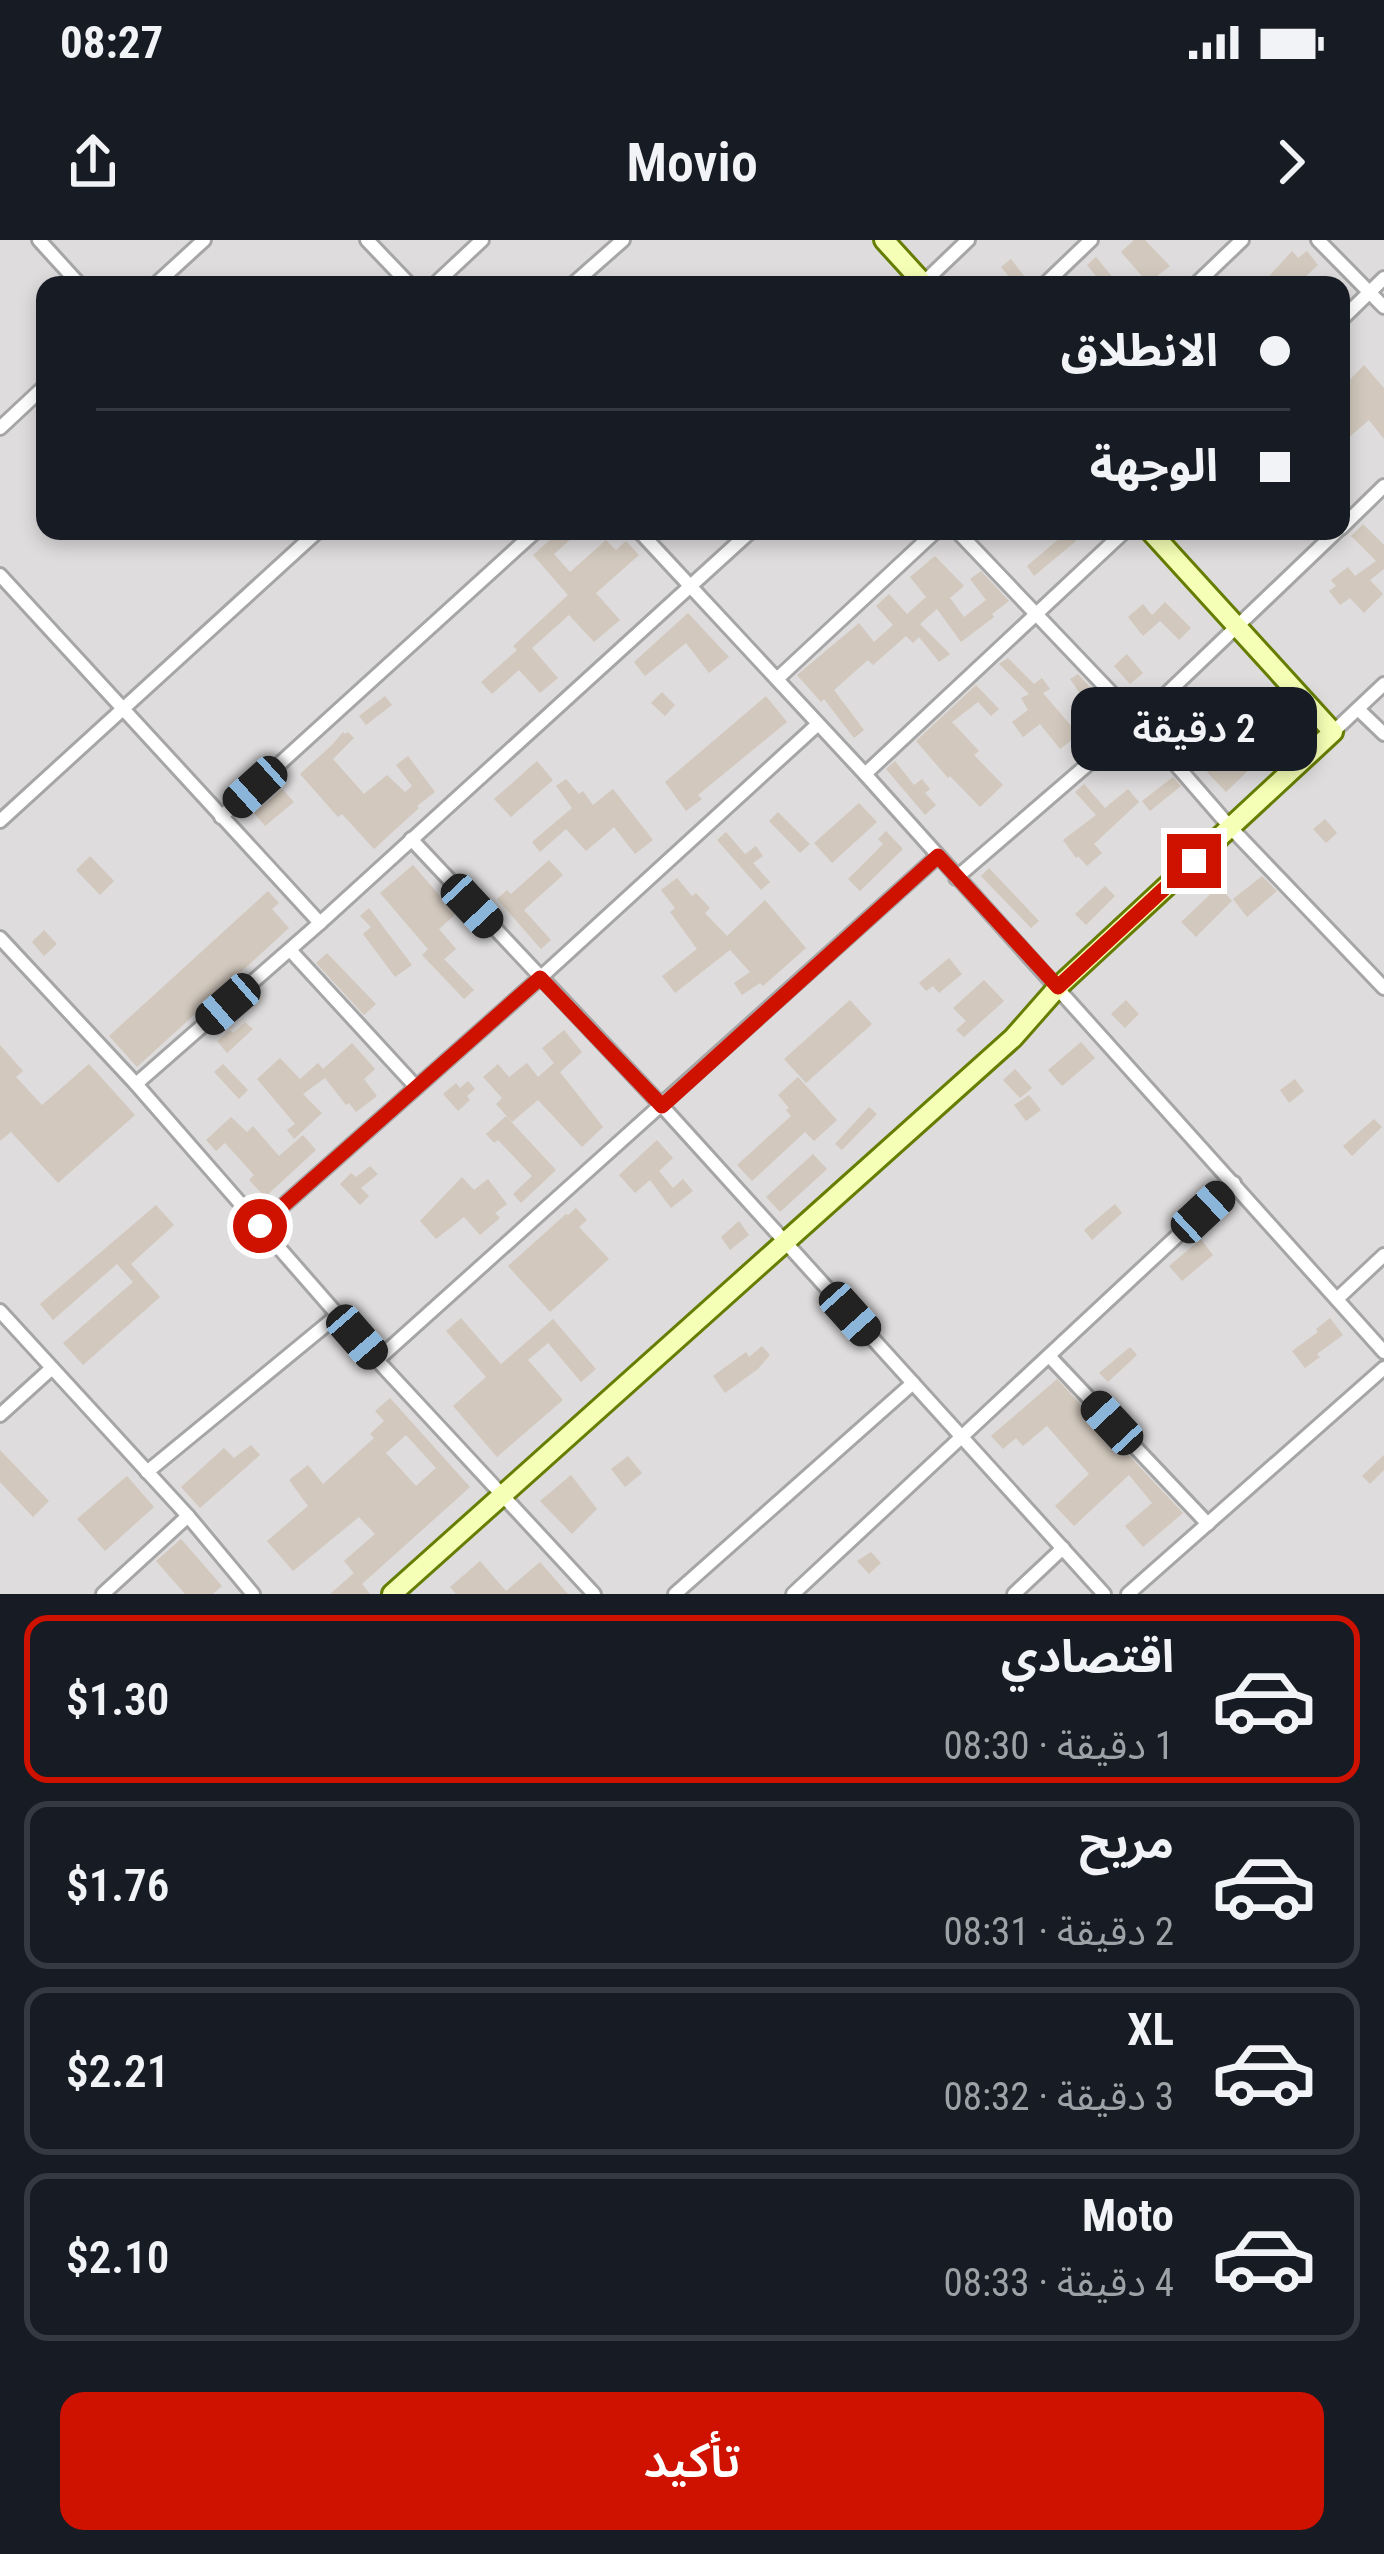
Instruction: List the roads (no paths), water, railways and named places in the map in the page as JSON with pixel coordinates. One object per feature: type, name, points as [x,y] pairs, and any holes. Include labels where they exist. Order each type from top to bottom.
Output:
[{"type":"street","points":[[39,240],[72,276]]},
{"type":"street","points":[[165,276],[204,240]]},
{"type":"street","points":[[368,240],[402,276]]},
{"type":"street","points":[[444,276],[482,240]]},
{"type":"street","points":[[582,276],[623,240]]},
{"type":"street","points":[[884,240],[917,276]]},
{"type":"street","points":[[932,276],[968,240]]},
{"type":"street","points":[[1053,276],[1091,240]]},
{"type":"street","points":[[1204,276],[1242,240]]},
{"type":"street","points":[[1318,240],[1384,307]]},
{"type":"street","points":[[1350,311],[1384,278]]},
{"type":"street","points":[[0,428],[36,394]]},
{"type":"street","points":[[1350,518],[1384,486]]},
{"type":"street","points":[[0,821],[303,540]]},
{"type":"street","points":[[221,817],[526,540]]},
{"type":"street","points":[[648,540],[865,774],[1384,1352]]},
{"type":"street","points":[[136,1084],[742,540]]},
{"type":"street","points":[[777,679],[926,540]]},
{"type":"street","points":[[966,540],[1384,988]]},
{"type":"street","points":[[865,774],[1115,540]]},
{"type":"street","points":[[1158,540],[1333,732]]},
{"type":"street","points":[[956,878],[1138,721],[1328,540]]},
{"type":"street","points":[[0,575],[320,923]]},
{"type":"street","points":[[392,1594],[1013,1038],[1058,987],[1384,684]]},
{"type":"street","points":[[1358,709],[1384,734]]},
{"type":"street","points":[[260,1226],[818,724]]},
{"type":"street","points":[[411,839],[662,1106],[1105,1594]]},
{"type":"street","points":[[377,1360],[938,856]]},
{"type":"street","points":[[0,938],[136,1084],[377,1360],[594,1594]]},
{"type":"street","points":[[290,950],[416,1088]]},
{"type":"street","points":[[793,1594],[1234,1183]]},
{"type":"street","points":[[1337,1299],[1384,1255]]},
{"type":"street","points":[[0,1311],[254,1594]]},
{"type":"street","points":[[147,1472],[338,1315]]},
{"type":"street","points":[[1048,1356],[1208,1524]]},
{"type":"street","points":[[0,1415],[52,1368]]},
{"type":"street","points":[[1129,1594],[1384,1369]]},
{"type":"street","points":[[675,1594],[913,1383]]},
{"type":"street","points":[[103,1594],[188,1516]]},
{"type":"street","points":[[1014,1594],[1063,1548]]}]
